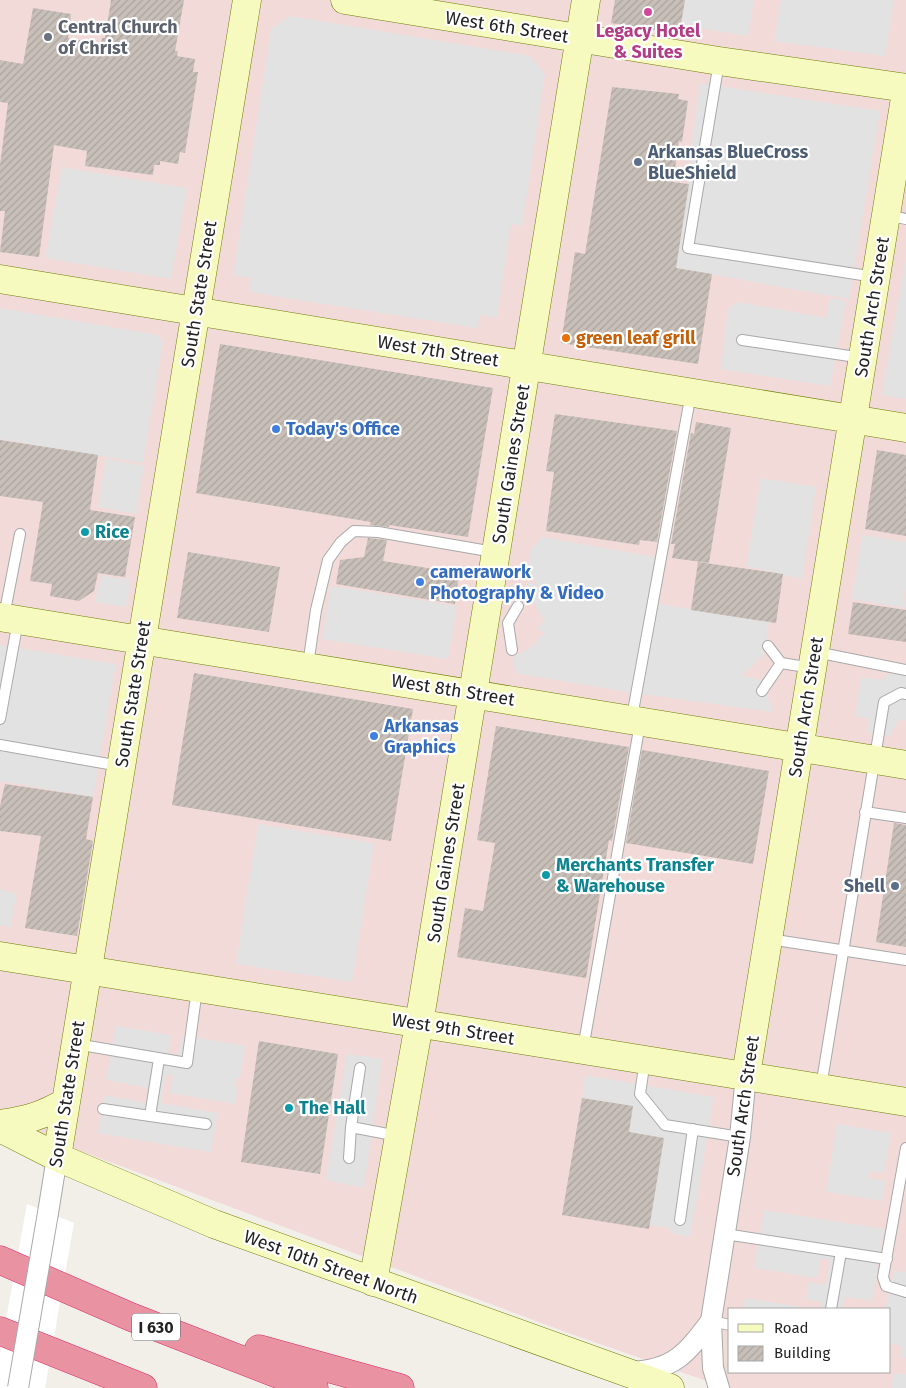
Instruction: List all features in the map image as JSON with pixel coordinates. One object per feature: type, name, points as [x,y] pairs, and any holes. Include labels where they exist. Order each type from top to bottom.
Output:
[{"type":"highway","name":"I 630","points":[[0,1260],[131,1318],[314,1388]]},
{"type":"highway","points":[[131,1318],[400,1388]]},
{"type":"highway","points":[[0,1331],[124,1383],[143,1388]]},
{"type":"street","name":"South State Street","points":[[18,1388],[247,0]]},
{"type":"street","name":"West 6th Street","points":[[345,0],[719,62],[906,88]]},
{"type":"street","name":"South Gaines Street","points":[[373,1282],[419,1024],[474,693],[497,622],[497,552],[586,0]]},
{"type":"street","name":"South Arch Street","points":[[719,1388],[713,1368],[720,1323],[725,1234],[740,1137],[746,1075],[876,277],[896,217],[906,92]]},
{"type":"street","name":"West 7th Street","points":[[0,278],[196,312],[906,428]]},
{"type":"street","name":"West 8th Street","points":[[8,618],[906,765]]},
{"type":"street","name":"West 9th Street","points":[[0,956],[906,1102]]},
{"type":"street","points":[[0,1124],[30,1120],[47,1114],[66,1102]]},
{"type":"street","name":"West 10th Street North","points":[[0,1128],[57,1157],[214,1224],[670,1388]]},
{"type":"street","name":"South Arch Street","points":[[624,1372],[652,1371],[676,1361],[720,1323]]},
{"type":"lane","points":[[719,62],[688,248],[876,277]]},
{"type":"lane","points":[[742,340],[864,358]]},
{"type":"lane","points":[[583,1050],[638,735],[634,706],[691,392]]},
{"type":"lane","points":[[308,666],[316,610],[328,560],[341,542],[354,531],[378,532],[497,552]]},
{"type":"lane","points":[[0,719],[12,657],[8,618],[20,534]]},
{"type":"lane","points":[[512,650],[497,622],[518,606]]},
{"type":"lane","points":[[768,646],[781,662]]},
{"type":"lane","points":[[0,654],[12,657]]},
{"type":"lane","points":[[781,662],[814,660],[906,670]]},
{"type":"lane","points":[[762,691],[781,662]]},
{"type":"lane","points":[[821,1088],[884,702],[901,693],[906,694]]},
{"type":"lane","points":[[0,744],[121,766]]},
{"type":"lane","points":[[865,812],[906,818]]},
{"type":"lane","points":[[768,939],[906,960]]},
{"type":"lane","points":[[76,1044],[186,1063],[198,988]]},
{"type":"lane","points":[[150,1116],[159,1059]]},
{"type":"lane","points":[[645,1059],[640,1094],[664,1125],[740,1137]]},
{"type":"lane","points":[[349,1158],[351,1127],[360,1068]]},
{"type":"lane","points":[[103,1110],[206,1124]]},
{"type":"lane","points":[[351,1127],[399,1136]]},
{"type":"lane","points":[[680,1220],[693,1129]]},
{"type":"lane","points":[[906,1148],[883,1277],[886,1286],[906,1292]]},
{"type":"lane","points":[[725,1234],[887,1259]]},
{"type":"lane","points":[[831,1308],[841,1252]]},
{"type":"shaded area","points":[[0,0],[906,0],[906,1388],[727,1388],[568,1333],[59,1143],[0,1109]]},
{"type":"shaded area","points":[[685,0],[754,0],[748,36],[681,25]]},
{"type":"shaded area","points":[[781,0],[894,0],[885,56],[774,41]]},
{"type":"shaded area","points":[[290,16],[530,56],[545,74],[522,226],[511,224],[497,318],[480,315],[477,328],[249,292],[251,278],[233,276],[271,29]]},
{"type":"shaded area","points":[[700,83],[880,111],[849,299],[676,268]]},
{"type":"shaded area","points":[[62,167],[187,188],[171,279],[45,258]]},
{"type":"shaded area","points":[[906,263],[906,399],[882,395]]},
{"type":"shaded area","points":[[830,298],[846,301],[830,386],[721,369],[728,309],[738,302],[826,318]]},
{"type":"shaded area","points":[[0,308],[158,335],[163,342],[143,463],[0,439]]},
{"type":"shaded area","points":[[106,459],[144,466],[136,514],[98,507]]},
{"type":"shaded area","points":[[761,478],[816,487],[802,579],[746,566]]},
{"type":"shaded area","points":[[862,535],[906,542],[906,590],[904,596],[906,608],[852,599]]},
{"type":"shaded area","points":[[542,537],[661,558],[653,603],[769,622],[764,655],[741,676],[762,680],[773,712],[627,692],[516,673],[512,658],[533,646],[545,632],[537,630],[544,621],[530,595],[527,582],[537,584],[528,566],[531,549]]},
{"type":"shaded area","points":[[102,576],[131,580],[126,607],[94,602]]},
{"type":"shaded area","points":[[331,586],[457,606],[448,659],[322,639]]},
{"type":"shaded area","points":[[0,645],[116,664],[93,797],[1,781],[0,784]]},
{"type":"shaded area","points":[[892,672],[906,674],[906,721],[899,720],[890,736],[868,732],[869,719],[855,716],[861,677],[881,680]]},
{"type":"shaded area","points":[[258,824],[374,843],[352,982],[236,964]]},
{"type":"shaded area","points":[[0,889],[16,894],[11,927],[0,925]]},
{"type":"shaded area","points":[[116,1026],[171,1035],[168,1053],[178,1055],[182,1035],[245,1046],[240,1078],[236,1078],[234,1086],[238,1087],[235,1104],[170,1093],[173,1076],[166,1075],[161,1103],[218,1113],[211,1152],[98,1133],[105,1095],[146,1103],[149,1088],[106,1080]]},
{"type":"shaded area","points":[[347,1054],[382,1059],[364,1188],[326,1180]]},
{"type":"shaded area","points":[[585,1075],[714,1097],[690,1237],[669,1233],[670,1228],[649,1225],[629,1132],[633,1107],[582,1098]]},
{"type":"shaded area","points":[[837,1124],[891,1133],[884,1173],[870,1171],[868,1178],[885,1181],[882,1201],[826,1192]]},
{"type":"shaded area","points":[[764,1210],[884,1229],[872,1301],[845,1297],[843,1308],[821,1308],[822,1302],[806,1299],[809,1282],[826,1285],[830,1260],[820,1259],[817,1278],[754,1268]]},
{"type":"shaded area","points":[[894,1271],[906,1272],[906,1358],[900,1357],[902,1346],[891,1344],[891,1308],[885,1308]]},
{"type":"shaded area","points":[[745,1298],[808,1308],[743,1308]]},
{"type":"shaded area","points":[[894,1373],[906,1375],[906,1388],[891,1388]]},
{"type":"pier","points":[[27,1204],[74,1223],[45,1388],[0,1388],[0,1353]]},
{"type":"building","points":[[111,0],[184,0],[175,51],[178,51],[177,56],[195,59],[193,72],[198,72],[185,153],[180,152],[178,164],[160,161],[160,165],[154,165],[153,175],[85,166],[87,151],[54,145],[39,257],[0,252],[5,211],[0,211],[0,165],[8,103],[0,102],[0,60],[23,64],[33,8],[71,14],[68,38],[101,44],[102,38],[105,38]]},
{"type":"building","name":"Legacy Hotel & Suites","points":[[615,0],[685,0],[680,30],[675,29],[674,33],[611,23]]},
{"type":"building","points":[[612,87],[679,94],[678,99],[688,101],[682,142],[679,141],[673,182],[689,184],[676,268],[712,274],[698,364],[561,343],[575,252],[585,254]]},
{"type":"building","points":[[220,344],[493,388],[468,537],[389,525],[389,527],[370,525],[371,522],[196,493]]},
{"type":"building","points":[[555,414],[677,431],[657,542],[640,540],[639,545],[546,531],[554,472],[546,471]]},
{"type":"building","points":[[696,422],[731,428],[709,563],[672,558],[675,544],[671,544],[691,433],[694,434]]},
{"type":"building","points":[[0,440],[98,455],[90,510],[135,517],[125,577],[98,573],[94,591],[79,601],[50,596],[52,584],[30,581],[43,502],[0,496]]},
{"type":"building","points":[[877,450],[906,455],[906,536],[865,529]]},
{"type":"building","points":[[368,538],[387,540],[383,561],[459,573],[455,604],[336,584],[340,560],[364,557]]},
{"type":"building","points":[[188,552],[280,567],[269,632],[177,618]]},
{"type":"building","points":[[698,562],[783,574],[776,623],[691,610]]},
{"type":"building","points":[[853,602],[906,610],[906,642],[848,634]]},
{"type":"building","points":[[194,673],[413,709],[391,841],[172,805]]},
{"type":"building","name":"Merchants Transfer & Warehouse","points":[[496,726],[629,747],[612,841],[609,840],[586,978],[457,957],[465,908],[483,911],[495,843],[477,840]]},
{"type":"building","points":[[642,750],[769,771],[753,864],[626,843]]},
{"type":"building","points":[[5,784],[93,797],[86,839],[93,841],[77,936],[25,928],[41,836],[0,831],[0,806]]},
{"type":"building","name":"Shell","points":[[894,823],[906,825],[906,947],[876,942]]},
{"type":"building","name":"The Hall","points":[[259,1041],[338,1054],[320,1174],[241,1162]]},
{"type":"building","points":[[582,1098],[633,1106],[629,1132],[664,1138],[649,1229],[562,1215]]},
{"type":"place","name":"Legacy Hotel & Suites","points":[[648,12]]},
{"type":"place","name":"Central Church of Christ","points":[[48,37]]},
{"type":"place","name":"Arkansas BlueCross BlueShield","points":[[638,162]]},
{"type":"place","name":"green leaf grill","points":[[566,338]]},
{"type":"place","name":"Today's Office","points":[[276,429]]},
{"type":"place","name":"Rice","points":[[85,532]]},
{"type":"place","name":"camerawork Photography & Video","points":[[420,582]]},
{"type":"place","name":"Arkansas Graphics","points":[[374,736]]},
{"type":"place","name":"Merchants Transfer & Warehouse","points":[[546,875]]},
{"type":"place","name":"Shell","points":[[895,886]]},
{"type":"place","name":"The Hall","points":[[289,1108]]}]
